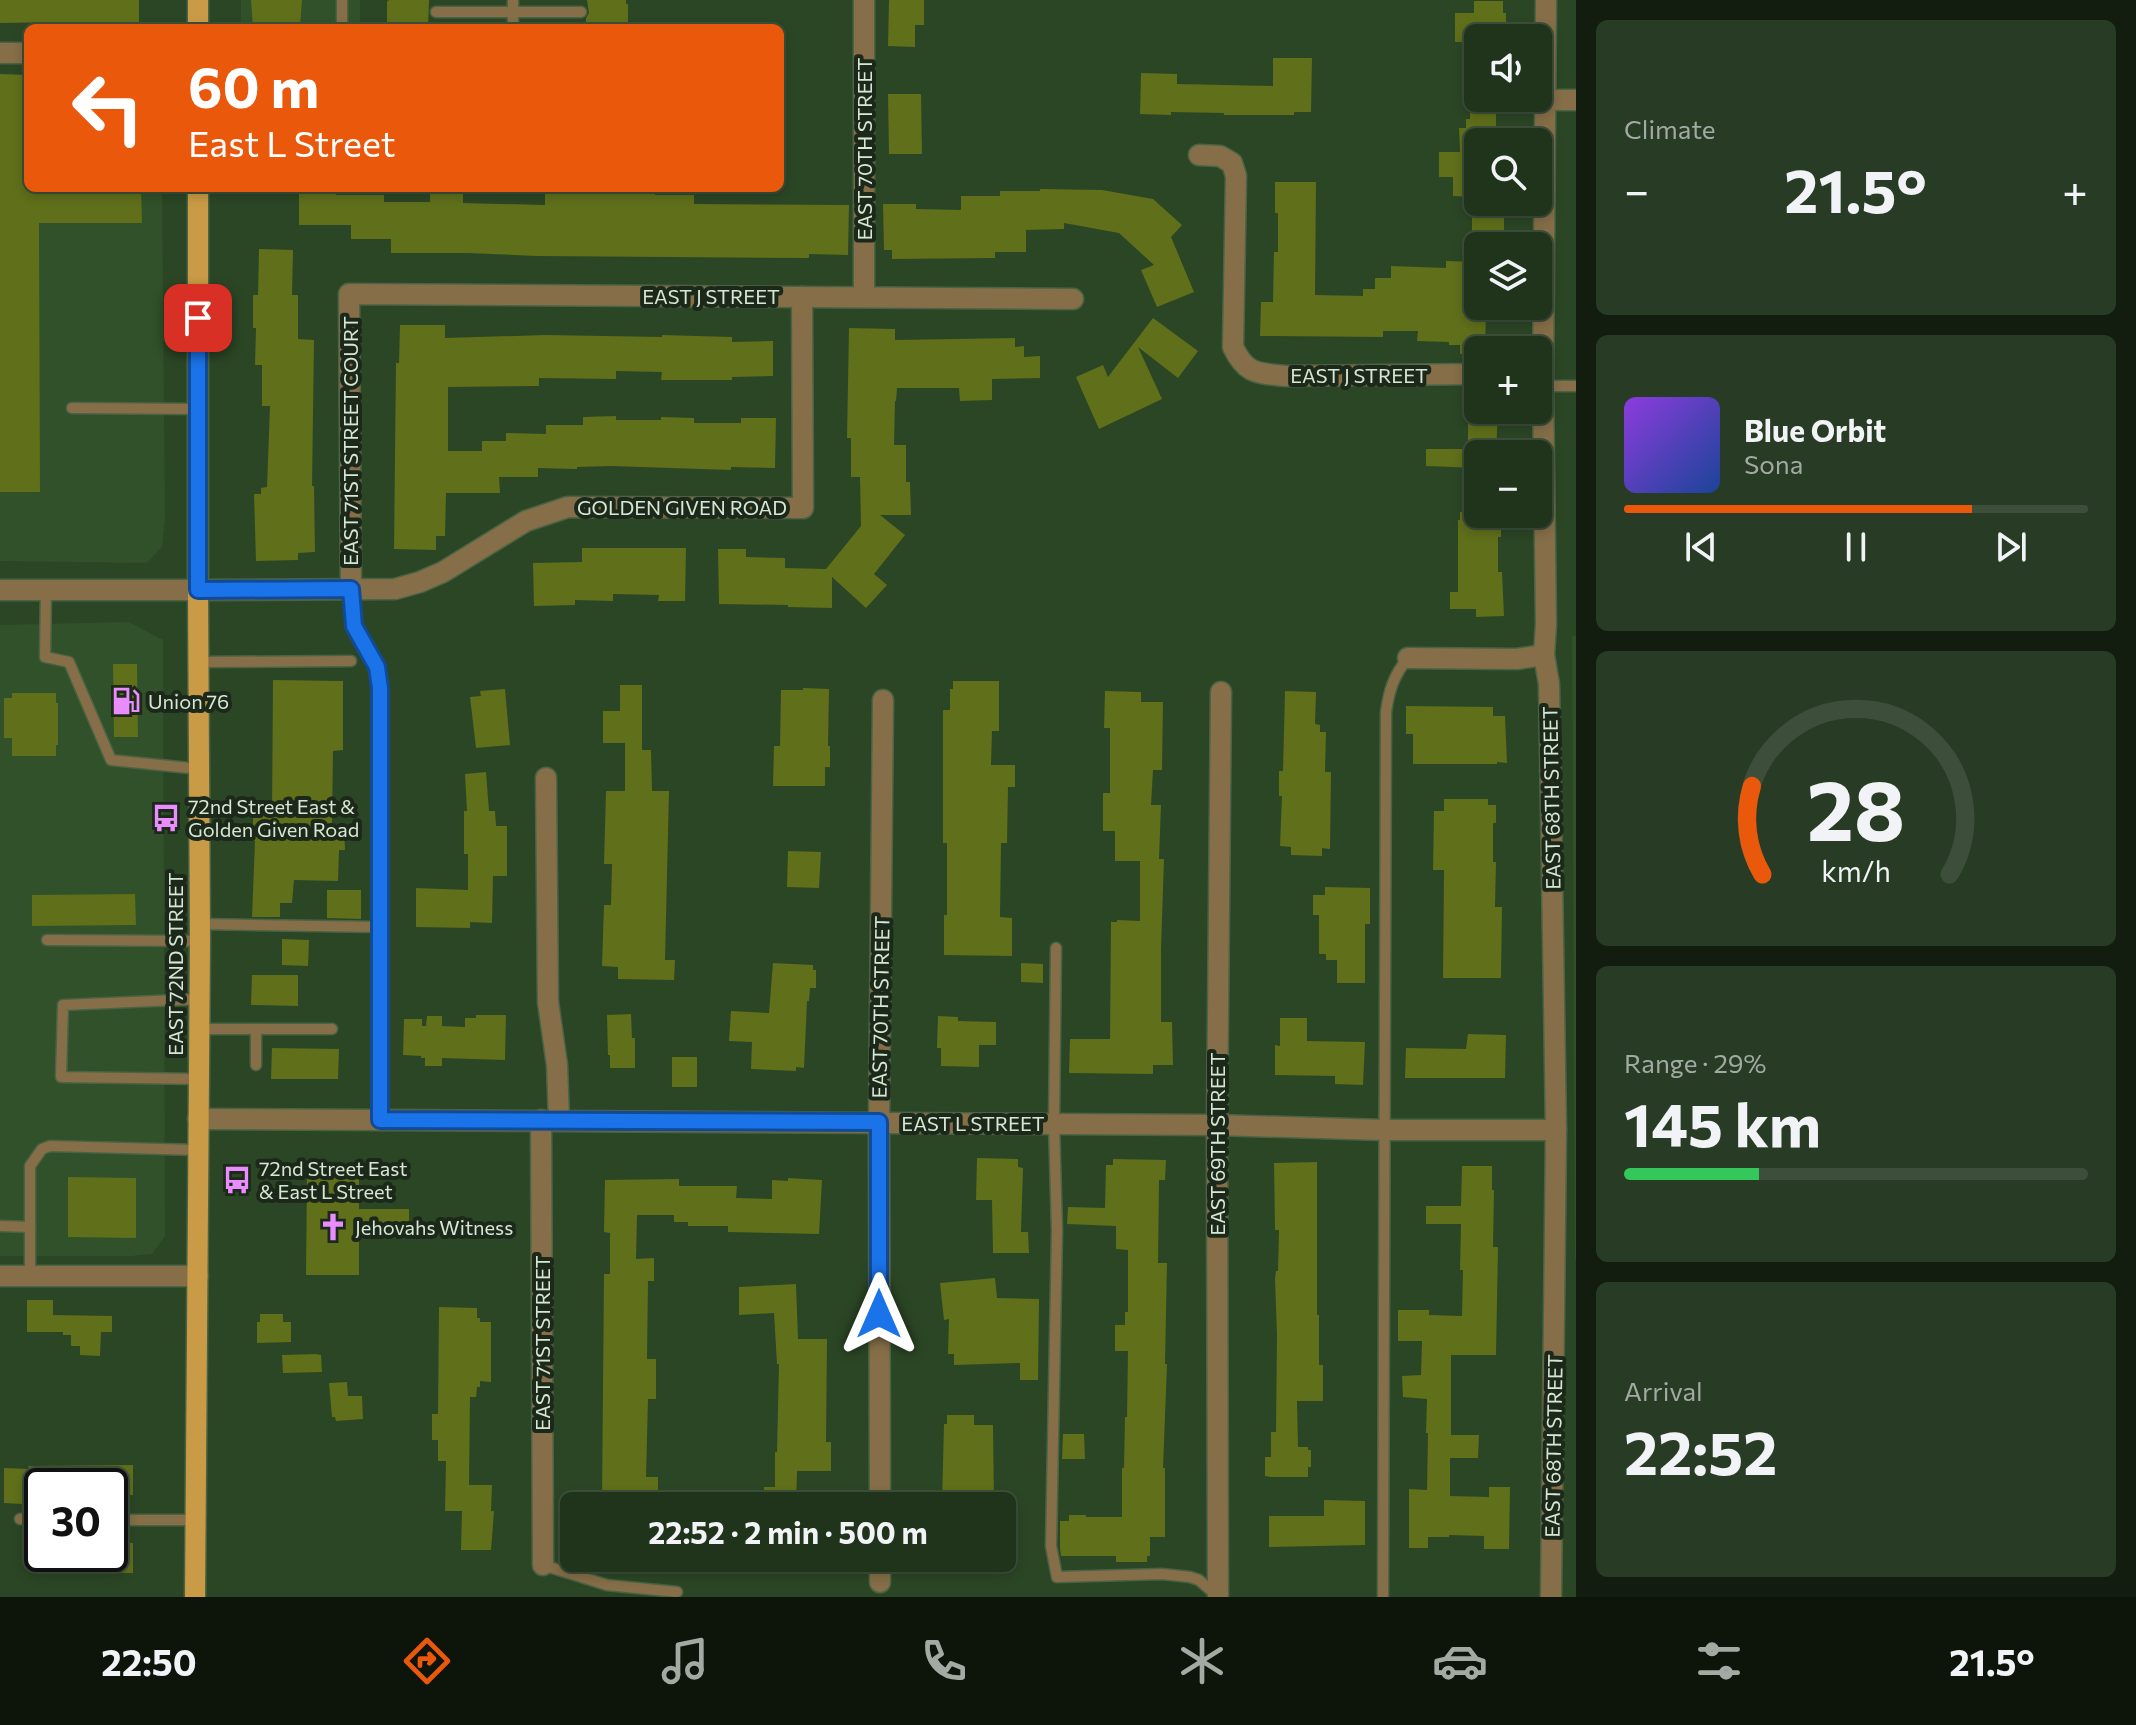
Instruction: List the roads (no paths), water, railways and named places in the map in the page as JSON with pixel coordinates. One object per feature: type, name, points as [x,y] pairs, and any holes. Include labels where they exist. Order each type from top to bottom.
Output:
[{"type":"main road","points":[[198,0],[198,24]]},
{"type":"main road","name":"EAST 72ND STREET","points":[[195,1597],[200,999],[198,192]]},
{"type":"street","name":"EAST 70TH STREET","points":[[864,0],[864,297]]},
{"type":"street","name":"EAST 68TH STREET","points":[[1546,0],[1546,24]]},
{"type":"street","points":[[0,53],[24,53]]},
{"type":"street","points":[[1552,100],[1576,100]]},
{"type":"street","name":"EAST 68TH STREET","points":[[1542,336],[1545,112]]},
{"type":"street","name":"EAST J STREET","points":[[1199,155],[1220,156],[1232,163],[1236,176],[1233,347],[1240,362],[1260,373],[1286,376],[1464,374]]},
{"type":"street","name":"EAST J STREET","points":[[349,294],[1073,299]]},
{"type":"street","name":"EAST 71ST STREET COURT","points":[[349,294],[351,589]]},
{"type":"street","name":"GOLDEN GIVEN ROAD","points":[[0,590],[395,589],[420,582],[462,562],[526,521],[568,507],[803,508],[802,297]]},
{"type":"street","name":"EAST 68TH STREET","points":[[1543,424],[1544,655],[1549,684],[1556,1130],[1551,1597]]},
{"type":"street","points":[[1408,658],[1517,659],[1544,655]]},
{"type":"street","name":"EAST 69TH STREET","points":[[1217,1597],[1221,692]]},
{"type":"street","name":"EAST 70TH STREET","points":[[880,1492],[883,700]]},
{"type":"street","name":"EAST 71ST STREET","points":[[543,1565],[550,1120],[557,1065],[548,1002],[546,778]]},
{"type":"street","name":"EAST L STREET","points":[[198,1119],[879,1122],[1556,1130]]},
{"type":"street","points":[[0,1276],[198,1276]]},
{"type":"street","points":[[880,1572],[880,1582]]},
{"type":"lane","points":[[342,0],[342,24]]},
{"type":"lane","points":[[436,12],[513,6],[581,12]]},
{"type":"lane","points":[[1552,380],[1576,386]]},
{"type":"lane","points":[[72,408],[198,409]]},
{"type":"lane","points":[[351,589],[354,626],[377,667],[380,688],[380,1120]]},
{"type":"lane","points":[[46,590],[45,657],[69,662],[111,760],[199,769]]},
{"type":"lane","points":[[1383,1597],[1386,712],[1389,690],[1397,671],[1408,658]]},
{"type":"lane","points":[[199,662],[351,661]]},
{"type":"lane","points":[[47,940],[380,927]]},
{"type":"lane","points":[[1056,948],[1054,1124],[1057,1231],[1051,1546],[1057,1577],[1162,1574],[1190,1577],[1199,1580],[1217,1597]]},
{"type":"lane","points":[[199,1079],[61,1077],[63,1005],[200,999]]},
{"type":"lane","points":[[199,1029],[332,1029]]},
{"type":"lane","points":[[256,1029],[256,1065]]},
{"type":"lane","points":[[30,1276],[30,1166],[42,1149],[50,1146],[198,1150]]},
{"type":"lane","points":[[0,1226],[30,1227]]},
{"type":"lane","points":[[128,1520],[195,1520]]},
{"type":"lane","points":[[543,1565],[607,1585],[677,1592]]},
{"type":"place","name":"Union 76","points":[[126,701]]},
{"type":"place","name":"72nd Street East & Golden Given Road","points":[[166,818]]},
{"type":"place","name":"72nd Street East & East L Street","points":[[237,1180]]},
{"type":"place","name":"Jehovahs Witness","points":[[333,1227]]}]
